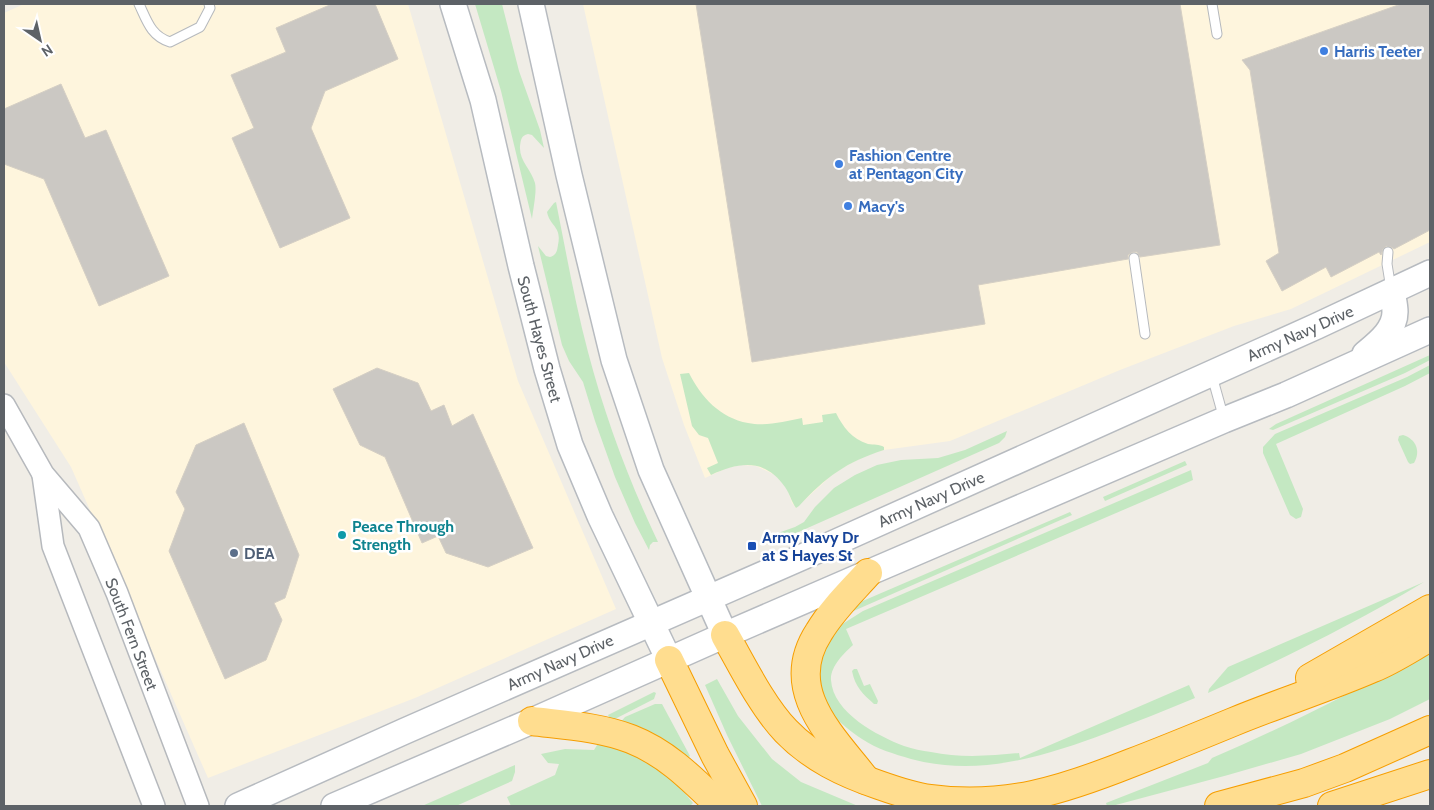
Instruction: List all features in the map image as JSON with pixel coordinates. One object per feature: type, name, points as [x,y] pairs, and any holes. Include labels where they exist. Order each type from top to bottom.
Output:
[{"type":"highway","points":[[867,781],[817,716],[808,695],[805,668],[810,648],[826,620],[868,573]]},
{"type":"highway","points":[[1235,721],[1430,609]]},
{"type":"highway","points":[[725,635],[784,730],[809,752],[824,762],[867,781],[929,799],[988,802],[1019,799],[1093,778],[1375,667],[1430,637]]},
{"type":"highway","points":[[669,660],[743,806]]},
{"type":"highway","points":[[532,721],[591,729],[631,739],[660,754],[677,766],[720,806]]},
{"type":"highway","points":[[1219,806],[1304,783],[1345,768],[1430,730]]},
{"type":"highway","points":[[1332,806],[1430,774]]},
{"type":"main road","name":"South Hayes Street","points":[[453,4],[483,100],[521,266],[547,369],[570,445],[600,516],[669,660]]},
{"type":"main road","points":[[531,4],[569,175],[614,360],[651,470],[725,635]]},
{"type":"main road","name":"Army Navy Drive","points":[[238,806],[651,622],[708,599],[1430,273]]},
{"type":"main road","points":[[1343,370],[1380,342],[1388,332],[1395,312],[1392,291]]},
{"type":"main road","points":[[334,806],[868,573],[1286,395],[1430,330]]},
{"type":"street","name":"South Fern Street","points":[[4,405],[43,474],[89,528],[117,594],[198,806]]},
{"type":"street","name":"South Fern Street","points":[[43,474],[53,546],[154,806]]},
{"type":"lane","points":[[139,4],[150,27],[160,39],[170,42],[200,27],[210,8],[209,4]]},
{"type":"lane","points":[[1212,4],[1217,34]]},
{"type":"lane","points":[[1388,252],[1387,264],[1392,291]]},
{"type":"lane","points":[[1134,258],[1145,334]]},
{"type":"lane","points":[[1211,373],[1224,420]]},
{"type":"shaded area","points":[[24,4],[408,4],[518,381],[616,609],[415,698],[208,778],[71,467],[4,362],[4,13]]},
{"type":"shaded area","points":[[583,4],[1430,4],[1430,242],[1291,309],[1234,326],[1120,370],[950,441],[884,450],[865,456],[832,475],[796,508],[792,503],[787,488],[775,475],[756,466],[741,465],[727,468],[705,478],[684,425],[662,358]]},
{"type":"green space","points":[[475,4],[502,4],[519,71],[540,130],[544,148],[532,135],[528,134],[522,138],[520,146],[523,161],[535,183],[532,219],[501,91]]},
{"type":"green space","points":[[556,202],[579,315],[602,401],[637,496],[658,542],[653,542],[649,550],[615,477],[583,382],[569,361],[562,345],[538,246],[546,256],[550,257],[557,251],[559,239],[557,230],[548,217],[547,212]]},
{"type":"green space","points":[[1430,355],[1430,360],[1405,373],[1273,430],[1269,429],[1276,424]]},
{"type":"green space","points":[[1430,365],[1430,373],[1405,386],[1276,444],[1303,509],[1301,517],[1296,519],[1290,515],[1263,453],[1263,447],[1275,434],[1407,377]]},
{"type":"green space","points":[[689,373],[699,390],[712,405],[738,420],[762,424],[802,418],[803,425],[823,422],[822,415],[836,413],[845,428],[853,436],[862,442],[882,446],[884,450],[858,460],[837,472],[796,508],[787,490],[777,478],[769,471],[760,467],[741,465],[711,475],[707,468],[718,463],[708,438],[699,435],[692,426],[680,374]]},
{"type":"green space","points":[[1007,431],[1005,437],[999,443],[776,542],[775,539],[778,533],[804,522],[815,507],[834,488],[855,475],[877,465],[901,460],[938,458],[965,450]]},
{"type":"green space","points":[[1403,435],[1411,439],[1416,446],[1417,454],[1414,463],[1410,464],[1408,462],[1398,440],[1399,436]]},
{"type":"green space","points":[[1185,461],[1187,465],[1105,501],[1103,497]]},
{"type":"green space","points":[[1191,470],[1193,480],[846,629],[853,645],[835,665],[831,680],[834,692],[848,713],[858,722],[882,736],[911,748],[964,756],[1019,753],[1020,758],[1189,685],[1195,698],[1107,733],[1035,757],[986,765],[961,766],[911,759],[868,743],[838,720],[826,706],[821,697],[816,678],[825,633],[863,611]]},
{"type":"green space","points":[[1070,512],[1072,515],[849,613],[858,603]]},
{"type":"green space","points":[[1424,582],[1318,640],[1208,693],[1209,689],[1228,667]]},
{"type":"green space","points":[[1430,650],[1430,699],[1390,719],[1301,754],[1107,806],[1106,803],[1208,763],[1212,758],[1322,707]]},
{"type":"green space","points":[[857,669],[864,686],[870,684],[878,701],[877,704],[874,704],[857,686],[853,677],[852,671]]},
{"type":"green space","points":[[717,679],[738,716],[772,759],[801,782],[858,806],[762,806],[705,685]]},
{"type":"green space","points":[[654,692],[656,693],[654,699],[611,721],[608,715]]},
{"type":"green space","points":[[655,704],[662,704],[690,756],[686,759],[620,723],[625,717]]},
{"type":"green space","points":[[599,742],[648,760],[669,776],[693,803],[690,806],[511,806],[507,797],[555,775],[559,764],[548,763],[541,754],[565,749],[594,750]]},
{"type":"green space","points":[[515,765],[512,781],[456,806],[422,806]]},
{"type":"building","points":[[332,4],[375,4],[398,59],[325,91],[311,128],[350,218],[280,248],[232,138],[254,128],[231,75],[286,52],[276,28]]},
{"type":"building","points":[[696,4],[1180,4],[1220,245],[1140,257],[1137,252],[1133,252],[1128,255],[1128,259],[978,285],[985,324],[752,362]]},
{"type":"building","points":[[1401,4],[1430,4],[1430,230],[1394,249],[1386,246],[1381,255],[1379,252],[1331,277],[1326,267],[1282,291],[1266,261],[1279,253],[1250,70],[1242,60]]},
{"type":"building","points":[[61,84],[85,138],[106,130],[169,276],[99,306],[44,179],[4,164],[4,109]]},
{"type":"building","points":[[377,368],[418,383],[431,411],[444,405],[452,426],[473,414],[533,548],[488,567],[446,553],[438,536],[422,543],[385,457],[360,445],[333,389]]},
{"type":"building","name":"DEA","points":[[244,423],[299,555],[285,598],[274,603],[282,620],[266,660],[225,679],[169,551],[185,509],[176,492],[196,445]]},
{"type":"place","name":"Harris Teeter","points":[[1324,51]]},
{"type":"place","name":"Fashion Centre at Pentagon City","points":[[839,164]]},
{"type":"place","name":"Macy's","points":[[848,206]]},
{"type":"place","name":"Peace Through Strength","points":[[342,535]]},
{"type":"place","name":"Army Navy Dr at S Hayes St","points":[[752,546]]},
{"type":"place","name":"DEA","points":[[234,553]]}]
